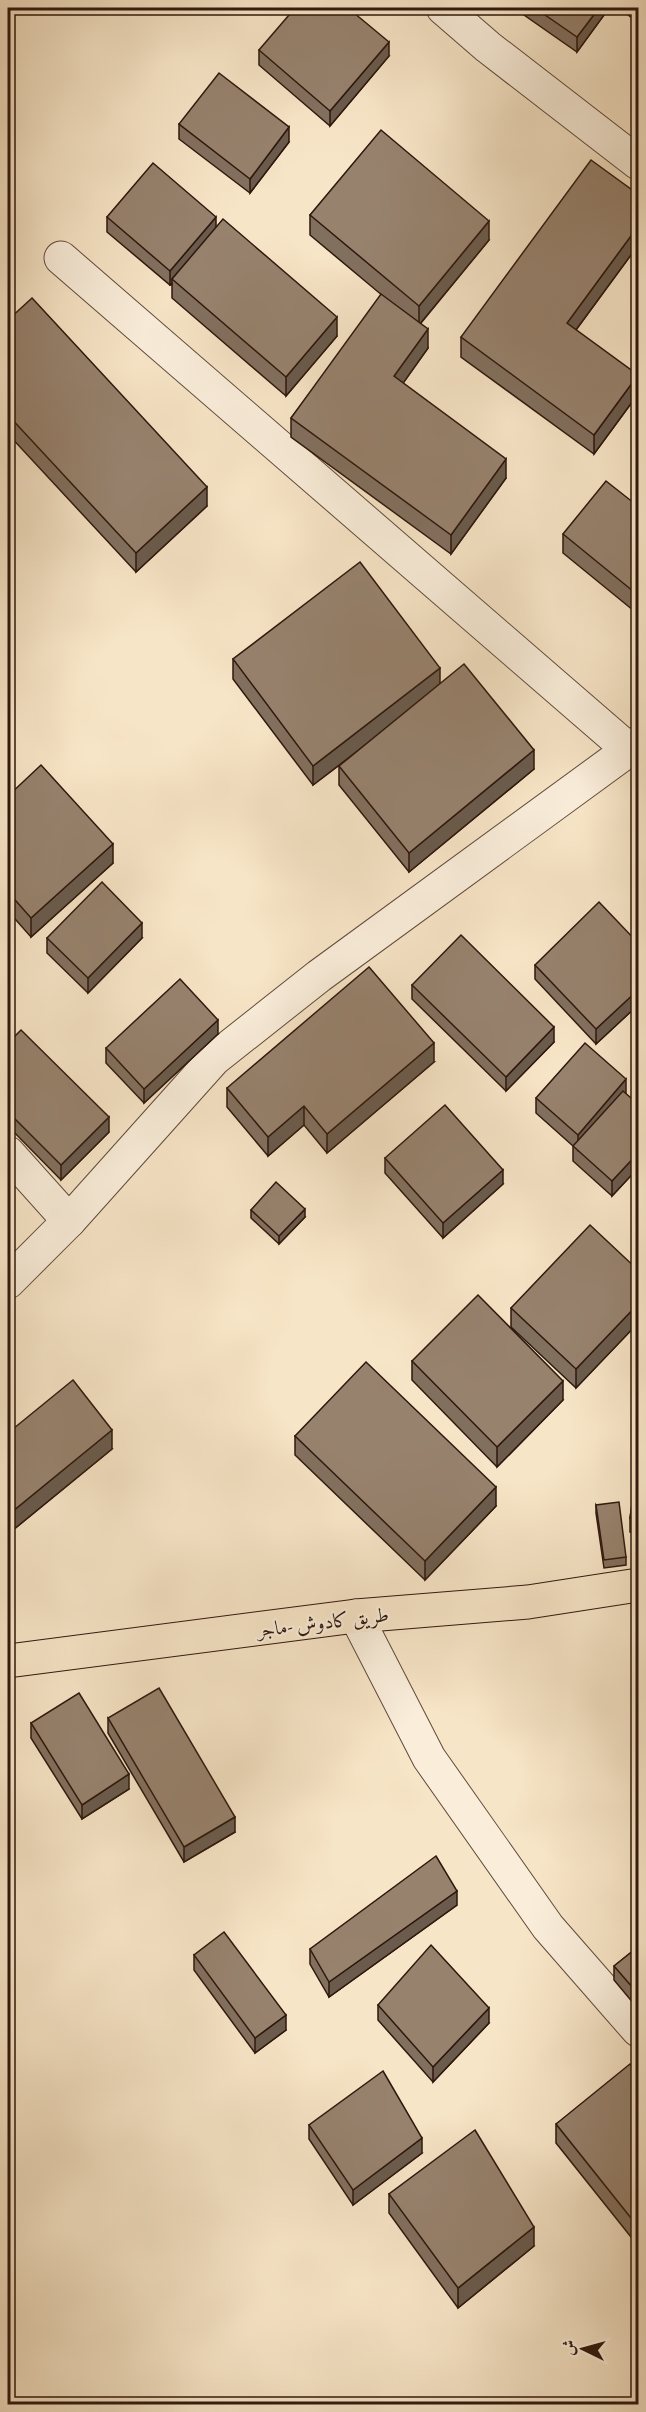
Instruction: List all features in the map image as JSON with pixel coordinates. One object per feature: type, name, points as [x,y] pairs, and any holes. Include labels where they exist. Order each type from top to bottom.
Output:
[{"type":"highway","name":"طريق كادوش -ماجر","points":[[8,1661],[356,1617],[528,1602],[639,1585]]},
{"type":"street","points":[[443,8],[488,47],[639,163]]},
{"type":"street","points":[[8,1282],[69,1221],[214,1059],[319,976],[634,746],[61,258]]},
{"type":"street","points":[[8,1153],[69,1221]]},
{"type":"street","points":[[356,1617],[429,1758],[549,1926],[639,2030]]},
{"type":"building","points":[[295,8],[348,8],[389,42],[330,111],[259,50]]},
{"type":"building","points":[[535,8],[599,8],[577,37]]},
{"type":"building","points":[[219,73],[289,127],[250,179],[179,124]]},
{"type":"building","points":[[381,130],[489,221],[419,306],[310,215]]},
{"type":"building","points":[[591,160],[639,195],[639,225],[567,323],[638,375],[594,435],[461,337]]},
{"type":"building","points":[[153,163],[216,217],[170,271],[107,217]]},
{"type":"building","points":[[223,219],[337,317],[286,377],[172,279]]},
{"type":"building","points":[[381,294],[428,329],[394,376],[506,459],[451,535],[291,418]]},
{"type":"building","points":[[32,298],[207,487],[136,553],[8,415],[8,320]]},
{"type":"building","points":[[606,481],[639,507],[639,596],[563,534]]},
{"type":"building","points":[[360,562],[440,668],[313,766],[233,659]]},
{"type":"building","points":[[464,664],[534,750],[409,853],[339,766]]},
{"type":"building","points":[[41,765],[113,844],[31,918],[8,892],[8,796]]},
{"type":"building","points":[[102,882],[142,923],[88,978],[47,938]]},
{"type":"building","points":[[599,902],[639,944],[639,989],[596,1029],[535,965]]},
{"type":"building","points":[[461,935],[554,1027],[506,1077],[412,985]]},
{"type":"building","points":[[369,967],[434,1043],[327,1134],[304,1106],[268,1137],[227,1088]]},
{"type":"building","points":[[180,979],[218,1020],[144,1089],[106,1048]]},
{"type":"building","points":[[21,1030],[109,1117],[61,1165],[8,1112],[8,1043]]},
{"type":"building","points":[[585,1043],[626,1079],[578,1135],[536,1098]]},
{"type":"building","points":[[623,1091],[639,1105],[639,1152],[612,1181],[573,1146]]},
{"type":"building","points":[[445,1105],[503,1170],[443,1223],[385,1158]]},
{"type":"building","points":[[276,1182],[305,1209],[279,1236],[251,1210]]},
{"type":"building","points":[[590,1225],[639,1271],[639,1303],[576,1369],[511,1308]]},
{"type":"building","points":[[478,1295],[563,1381],[497,1447],[412,1361]]},
{"type":"building","points":[[366,1362],[496,1487],[425,1561],[295,1436]]},
{"type":"building","points":[[73,1380],[112,1430],[13,1511],[8,1504],[8,1433]]},
{"type":"building","points":[[639,1457],[639,1516],[630,1518]]},
{"type":"building","points":[[619,1502],[626,1557],[604,1560],[596,1505]]},
{"type":"building","points":[[159,1688],[235,1817],[184,1847],[108,1718]]},
{"type":"building","points":[[79,1693],[129,1774],[82,1805],[31,1723]]},
{"type":"building","points":[[436,1856],[457,1891],[329,1982],[310,1949]]},
{"type":"building","points":[[224,1932],[286,2015],[255,2038],[194,1955]]},
{"type":"building","points":[[431,1945],[489,2008],[433,2067],[378,2005]]},
{"type":"building","points":[[639,1946],[639,1995],[614,1966]]},
{"type":"building","points":[[630,2064],[639,2075],[639,2228],[556,2124]]},
{"type":"building","points":[[383,2071],[422,2138],[353,2190],[309,2125]]},
{"type":"building","points":[[475,2130],[534,2227],[458,2288],[389,2194]]}]
